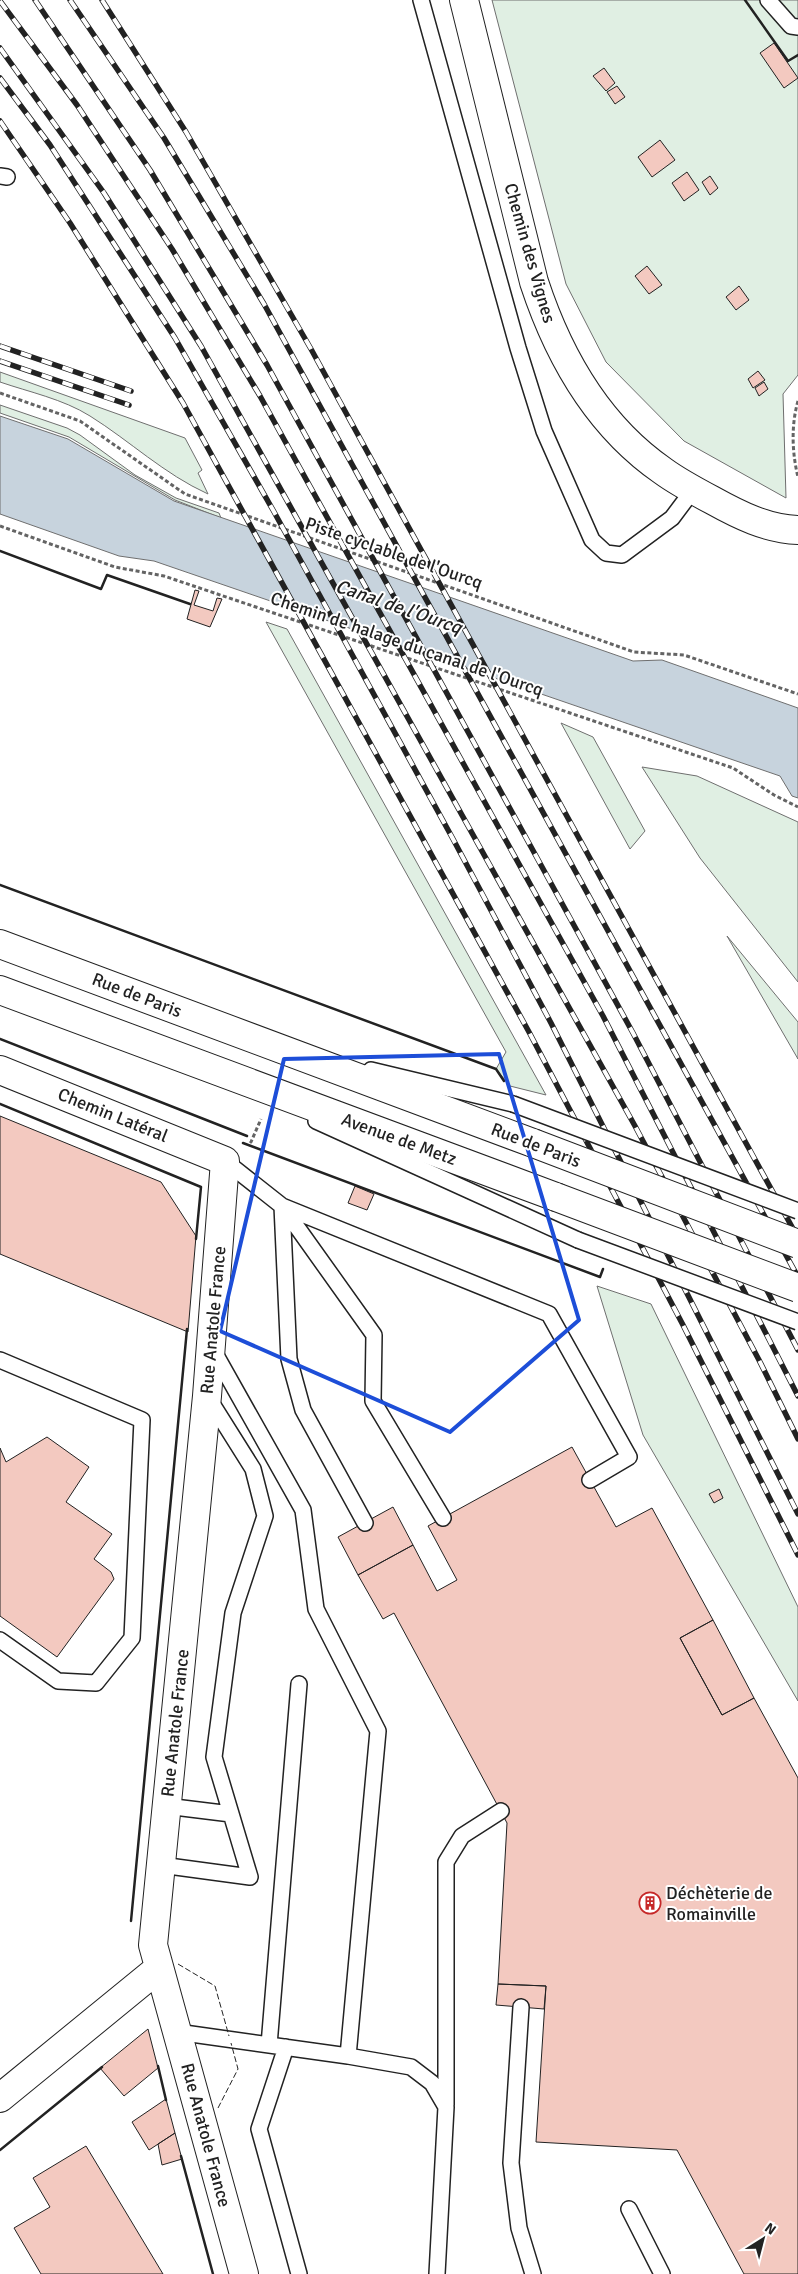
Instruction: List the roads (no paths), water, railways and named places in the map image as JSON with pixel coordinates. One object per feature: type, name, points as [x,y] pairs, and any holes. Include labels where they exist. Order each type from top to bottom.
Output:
[{"type":"street","name":"Chemin des Vignes","points":[[464,0],[534,282],[547,321],[570,364],[608,422],[629,444],[662,471],[693,490],[758,522],[798,530]]},
{"type":"street","name":"Rue de Paris","points":[[0,944],[798,1244]]},
{"type":"street","name":"Avenue de Metz","points":[[0,990],[798,1288]]},
{"type":"street","name":"Chemin Latéral","points":[[0,1070],[225,1161]]},
{"type":"street","name":"Rue Anatole France","points":[[225,1161],[207,1396],[153,1946],[244,2274]]},
{"type":"street","points":[[0,2098],[159,1968]]},
{"type":"lane","points":[[421,0],[518,348],[544,431],[592,540],[606,553],[622,555],[672,518],[693,490]]},
{"type":"lane","points":[[768,0],[791,26],[798,27]]},
{"type":"lane","name":"Rue de Paris","points":[[274,1047],[513,1104],[798,1211]]},
{"type":"lane","points":[[174,1055],[578,1240],[798,1322]]},
{"type":"lane","points":[[225,1161],[282,1206],[374,1335],[373,1401],[443,1518]]},
{"type":"lane","points":[[282,1206],[549,1314],[629,1457],[590,1480]]},
{"type":"lane","points":[[282,1206],[289,1359],[303,1410],[365,1523]]},
{"type":"lane","points":[[211,1347],[303,1510],[316,1609],[378,1731],[348,2056]]},
{"type":"lane","points":[[0,1360],[142,1420],[132,1638],[96,1683],[58,1681],[0,1640]]},
{"type":"lane","points":[[160,1865],[250,1877],[214,1757],[233,1613],[265,1516],[253,1470],[207,1396]]},
{"type":"lane","points":[[269,2045],[299,1684]]},
{"type":"lane","points":[[166,1806],[231,1814]]},
{"type":"lane","points":[[437,2274],[446,2107],[446,1862],[462,1836],[501,1811]]},
{"type":"lane","points":[[521,2007],[511,2163],[519,2228],[533,2274]]},
{"type":"lane","points":[[177,2032],[348,2056],[410,2067],[432,2083],[446,2107]]},
{"type":"lane","points":[[286,2048],[259,2129],[299,2274]]},
{"type":"lane","points":[[629,2208],[662,2274]]},
{"type":"water","name":"Canal de l'Ourcq","points":[[0,416],[68,439],[174,501],[633,661],[662,660],[798,708],[798,798],[792,796],[780,776],[154,561],[119,556],[0,514]]},
{"type":"railway","points":[[35,0],[150,170],[267,365],[633,1033],[798,1350]]},
{"type":"railway","points":[[70,0],[164,138],[264,304],[798,1277]]},
{"type":"railway","points":[[102,0],[186,132],[311,349],[798,1238]]},
{"type":"railway","points":[[0,1],[77,105],[172,249],[260,396],[603,1016],[798,1396]]},
{"type":"railway","points":[[0,48],[104,193],[201,346],[635,1126],[759,1360],[798,1439]]},
{"type":"railway","points":[[0,78],[50,145],[175,338],[273,510],[453,839],[551,1023],[798,1514]]},
{"type":"railway","points":[[0,121],[70,223],[183,403],[529,1032],[683,1325],[798,1555]]},
{"type":"railway","points":[[0,346],[131,391]]},
{"type":"railway","points":[[0,361],[129,405]]},
{"type":"place","name":"Déchèterie de Romainville","points":[[650,1903]]}]
